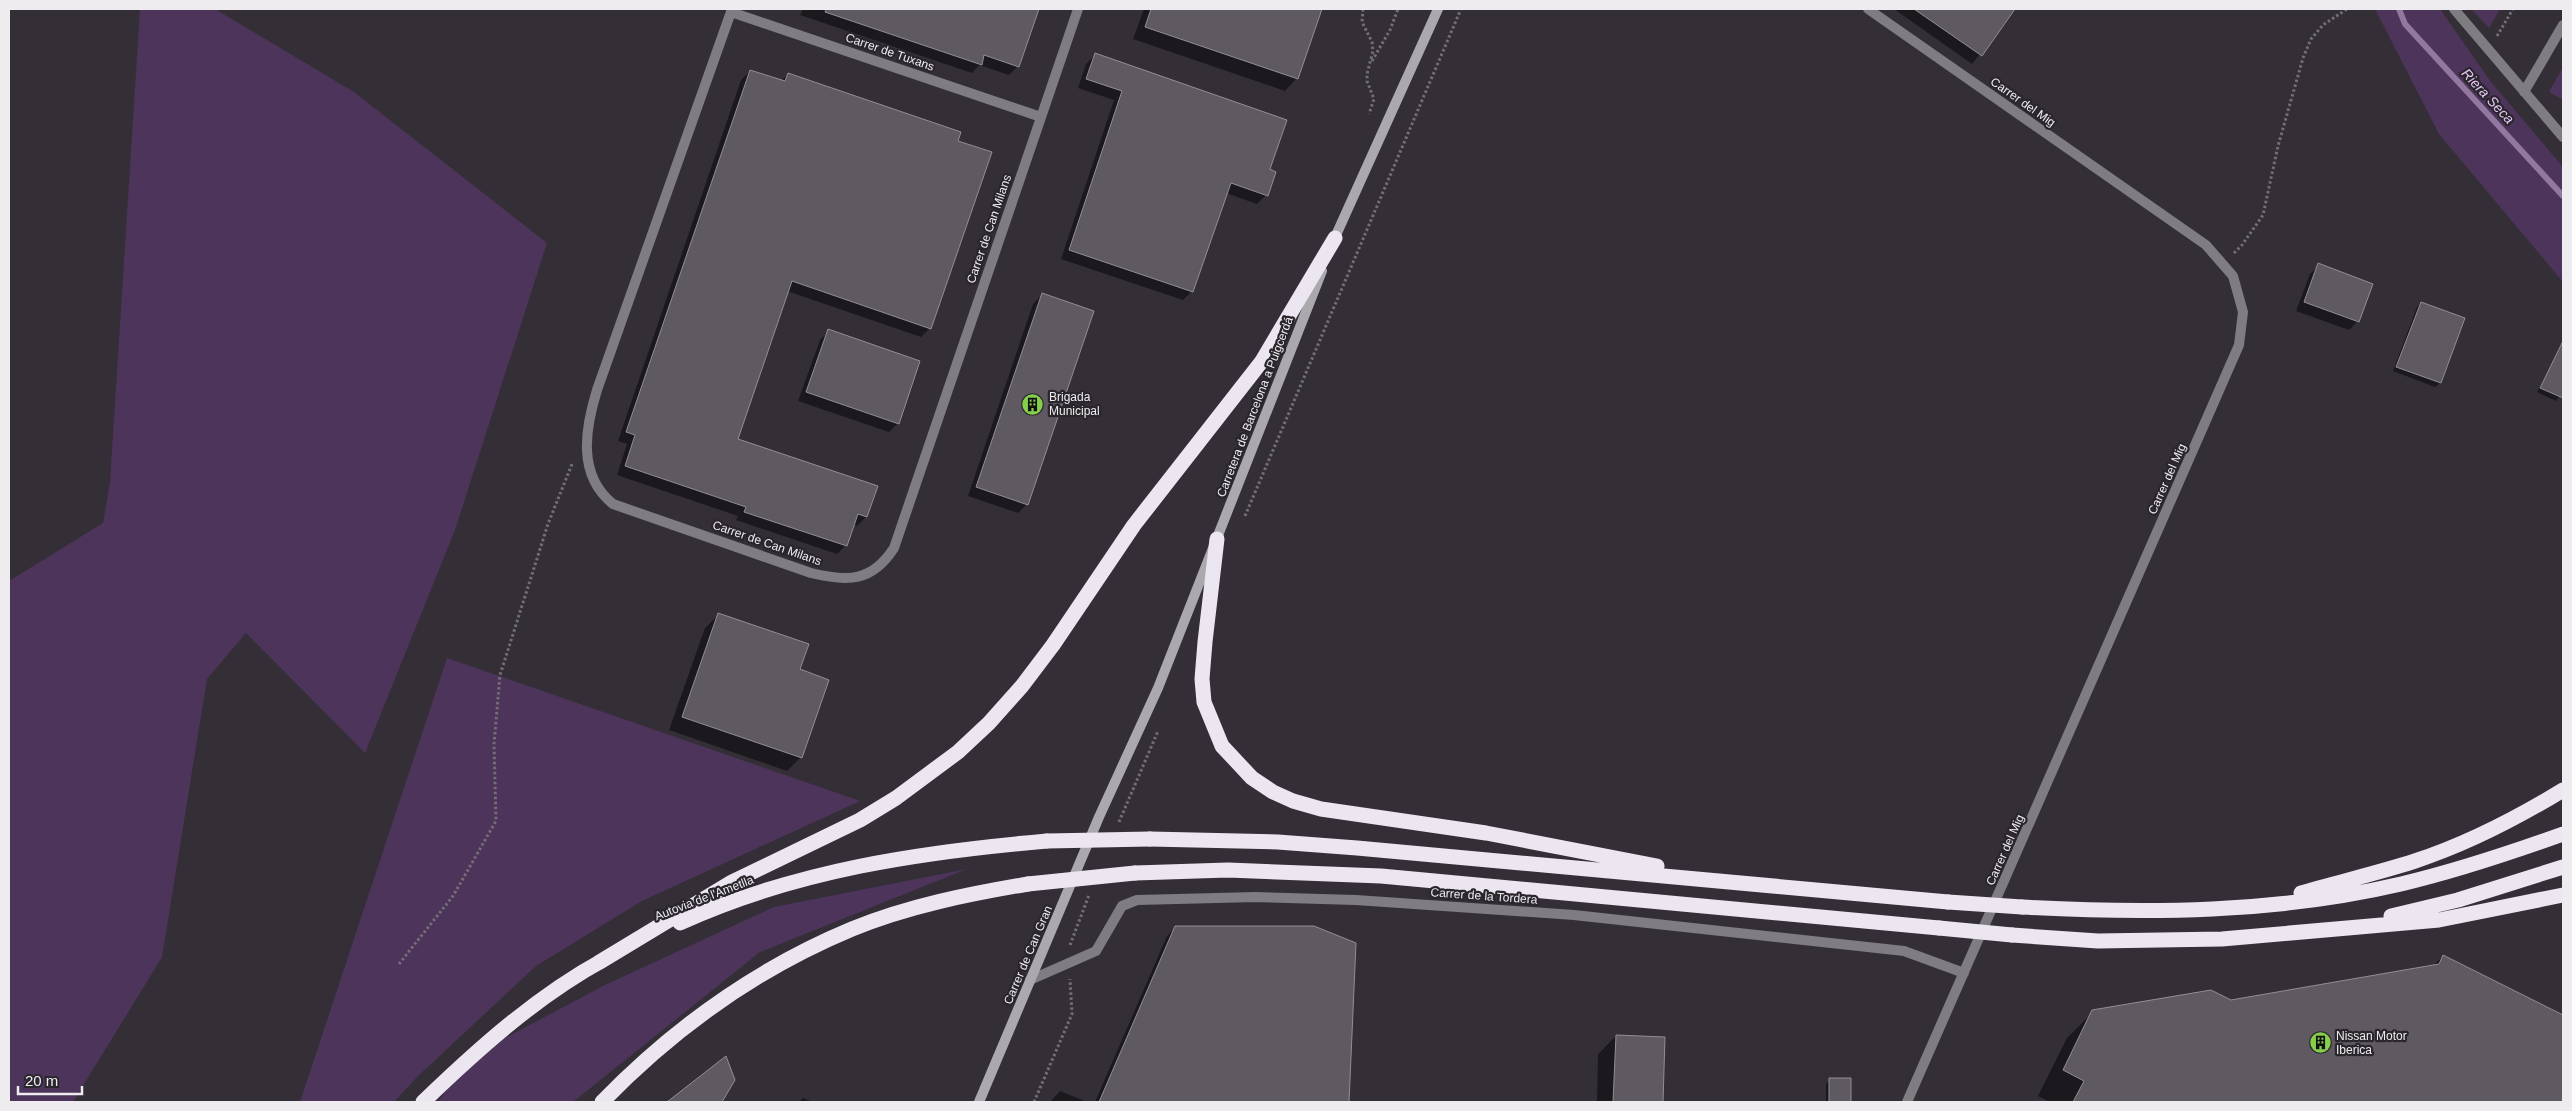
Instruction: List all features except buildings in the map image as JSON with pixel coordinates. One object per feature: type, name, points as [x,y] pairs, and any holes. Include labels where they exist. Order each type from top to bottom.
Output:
[{"type":"highway","points":[[598,963],[732,882],[860,820],[929,775],[989,723],[1022,686],[1053,645],[1134,525],[1262,361],[1335,238]]},
{"type":"highway","points":[[1217,539],[1202,679],[1204,702],[1222,746],[1252,778],[1273,792],[1292,801],[1321,809],[1486,833],[1747,884],[1948,902],[2138,911],[2250,906],[2328,897],[2400,884],[2451,871],[2563,834]]},
{"type":"highway","points":[[2250,906],[2440,852],[2494,828],[2563,790]]},
{"type":"highway","name":"Autovia de l'Ametlla","points":[[424,1102],[471,1056],[529,1008],[598,963],[633,944],[691,918],[812,876],[874,862],[927,854],[1047,841],[1150,839],[1278,842],[1747,884]]},
{"type":"highway","points":[[2304,932],[2422,909],[2563,867]]},
{"type":"highway","points":[[602,1102],[634,1068],[689,1024],[735,990],[797,955],[853,929],[912,909],[975,893],[1028,884],[1135,873],[1228,870],[1381,876],[2012,935],[2142,942],[2222,939],[2439,920],[2563,895]]},
{"type":"main road","name":"Carretera de Barcelona a Puigcerdá","points":[[1099,817],[1158,688],[1335,238],[1438,9]]},
{"type":"main road","name":"Carrer de Can Gran","points":[[979,1102],[1099,817]]},
{"type":"street","name":"Carrer de Can Milans","points":[[731,10],[597,390],[587,429],[588,464],[592,479],[600,494],[613,504],[830,578],[849,578],[877,569],[894,548],[1078,9]]},
{"type":"street","name":"Carrer del Mig","points":[[1868,9],[2206,245],[2233,276],[2243,312],[2239,345],[1907,1102]]},
{"type":"street","points":[[2454,9],[2563,137]]},
{"type":"street","name":"Carrer de Tuxans","points":[[731,10],[1041,117]]},
{"type":"street","points":[[2524,92],[2563,25]]},
{"type":"street","name":"Carrer de la Tordera","points":[[1030,980],[1096,951],[1122,906],[1137,900],[1256,897],[1356,900],[1574,915],[1894,950],[1925,957],[1964,973]]},
{"type":"path","points":[[1363,9],[1362,22],[1372,42],[1367,81],[1374,98],[1369,114]]},
{"type":"path","points":[[1371,61],[1390,30],[1398,9]]},
{"type":"path","points":[[1241,525],[1461,9]]},
{"type":"path","points":[[2223,264],[2242,245],[2262,215],[2278,146],[2303,58],[2311,39],[2323,25],[2347,9]]},
{"type":"path","points":[[2488,50],[2513,9]]},
{"type":"path","points":[[399,964],[452,896],[496,821],[494,744],[500,675],[548,524],[587,429]]},
{"type":"path","points":[[1119,823],[1161,723]]},
{"type":"path","points":[[1068,951],[1092,886]]},
{"type":"path","points":[[1034,1102],[1072,1014],[1070,979]]},
{"type":"shaded area","points":[[140,9],[215,9],[354,92],[547,243],[455,530],[365,753],[246,633],[207,679],[162,957],[73,1102],[9,1102],[9,581],[103,523],[110,482]]},
{"type":"shaded area","points":[[2375,9],[2440,9],[2491,82],[2563,167],[2563,282],[2439,134]]},
{"type":"shaded area","points":[[2471,9],[2500,9],[2489,28]]},
{"type":"shaded area","points":[[2563,67],[2563,100],[2549,92]]},
{"type":"shaded area","points":[[447,658],[860,801],[642,901],[536,966],[417,1077],[394,1102],[300,1102]]},
{"type":"shaded area","points":[[967,869],[760,952],[573,1102],[438,1102],[471,1056],[605,985],[774,907]]},
{"type":"waterway","name":"Riera Seca","points":[[2399,9],[2405,24],[2563,196]]},
{"type":"place","name":"Brigada Municipal","points":[[1033,404]]},
{"type":"place","name":"Nissan Motor Iberica","points":[[2320,1043]]}]
